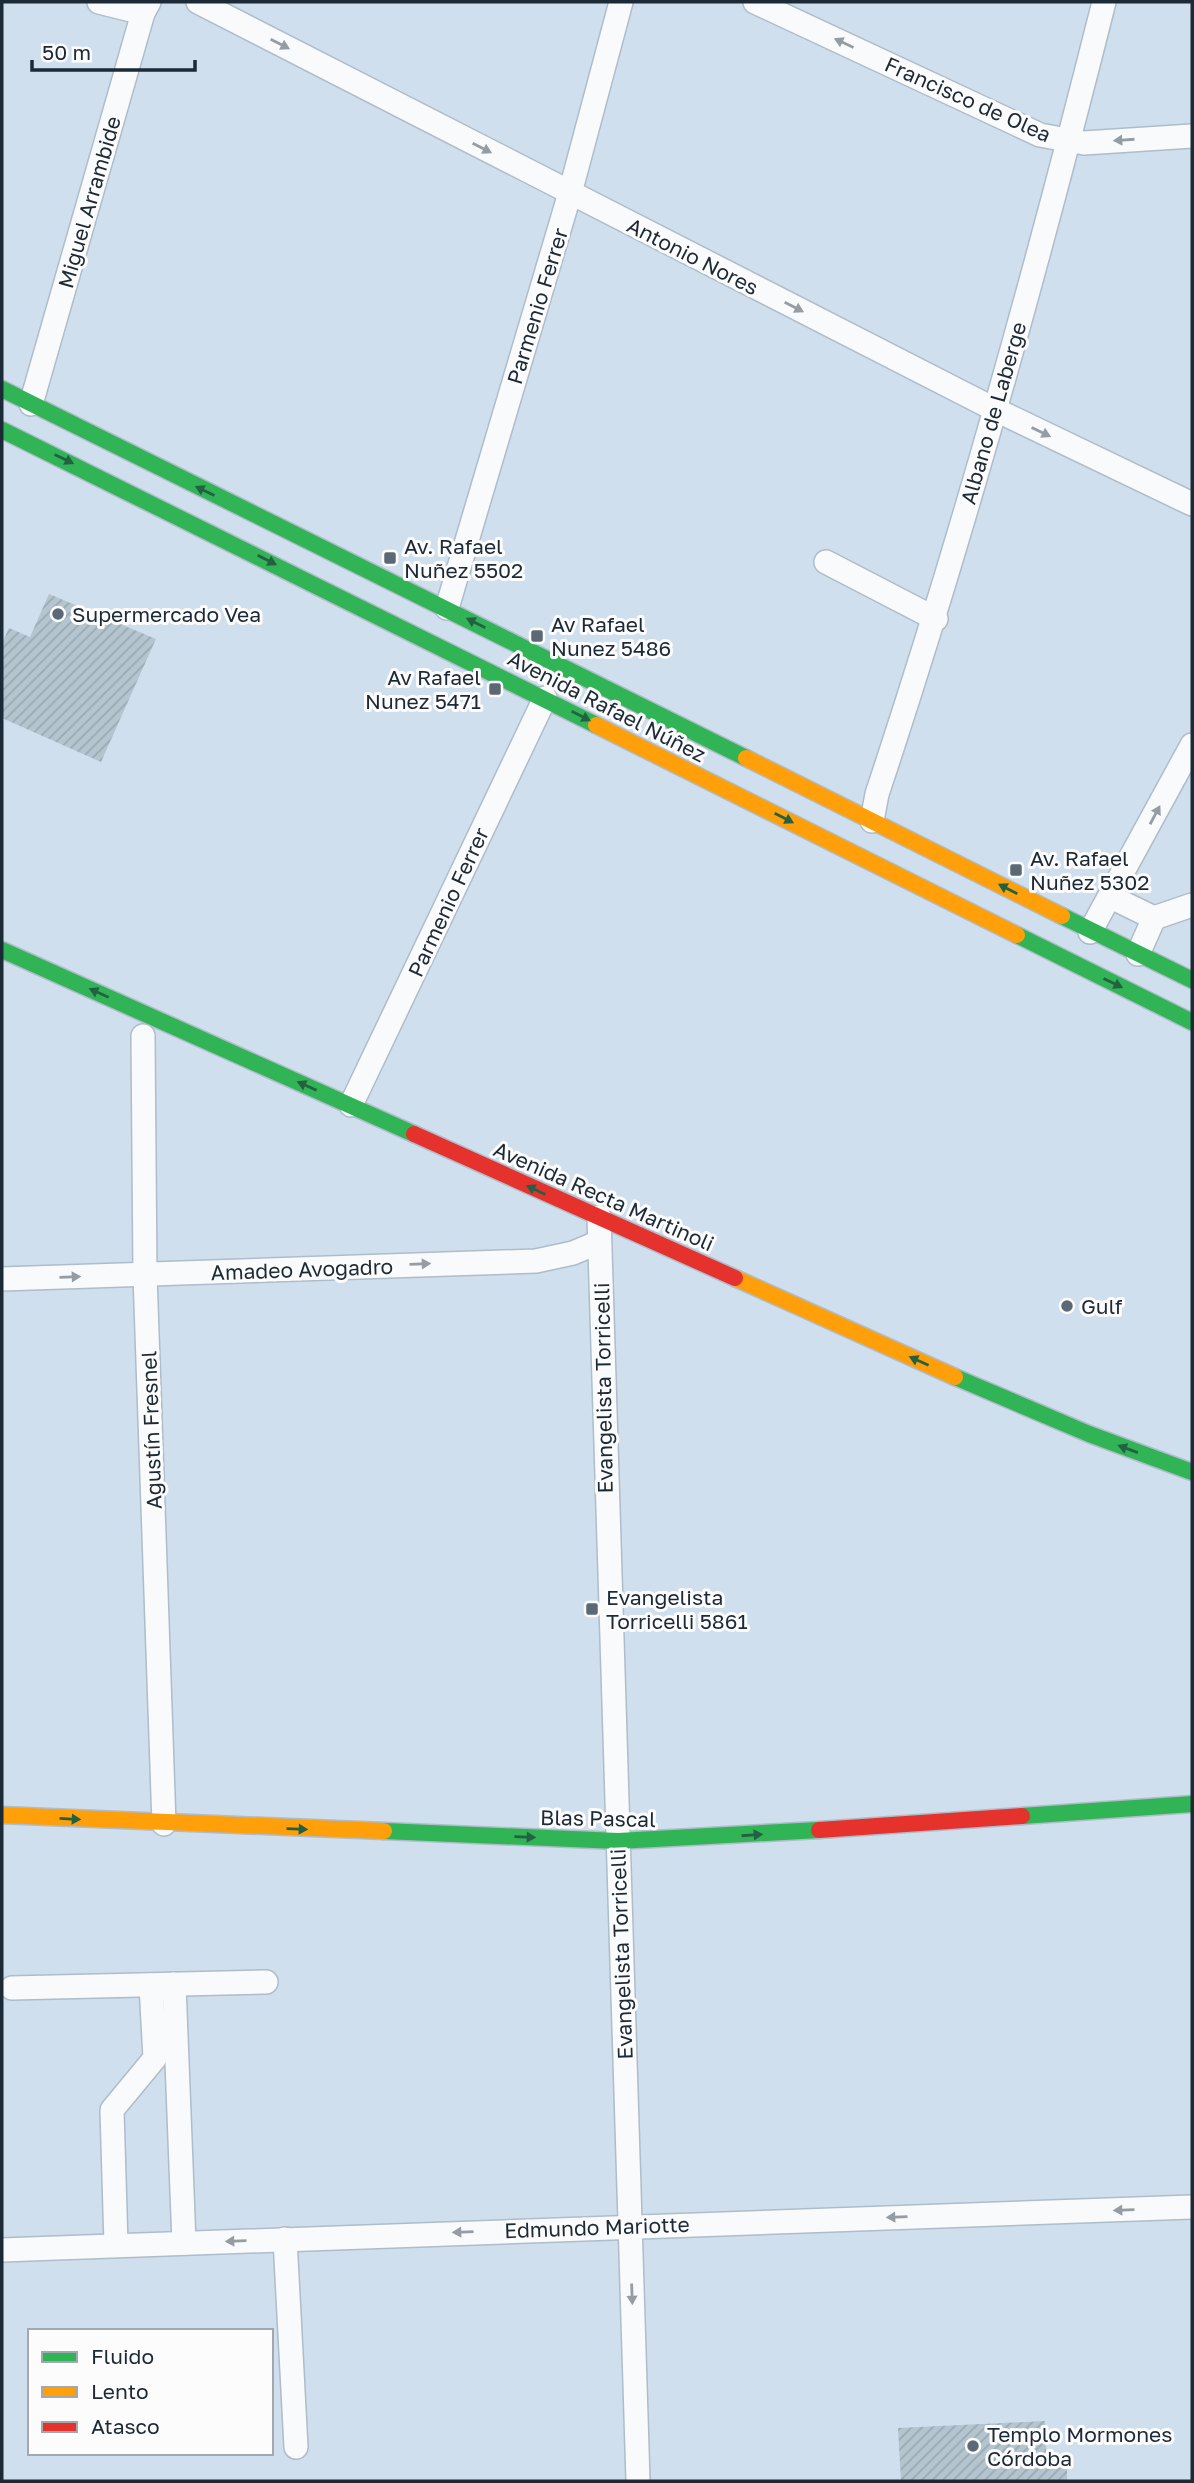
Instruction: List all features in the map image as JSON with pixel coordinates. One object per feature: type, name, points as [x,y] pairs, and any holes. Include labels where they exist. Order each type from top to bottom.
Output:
[{"type":"main road","name":"Avenida Rafael Núñez","points":[[2,389],[872,821],[1074,936],[1138,954],[1192,980]]},
{"type":"main road","name":"Avenida Rafael Núñez","points":[[2,430],[1192,1022]]},
{"type":"main road","points":[[899,875],[936,875]]},
{"type":"main road","points":[[997,906],[1074,936]]},
{"type":"main road","name":"Avenida Recta Martinoli","points":[[2,950],[1004,1398],[1192,1472]]},
{"type":"main road","points":[[1138,954],[1138,975],[1144,991],[1153,1002]]},
{"type":"main road","name":"Avenida Recta Martinoli","points":[[575,1231],[609,1246]]},
{"type":"main road","points":[[609,1246],[605,1235],[615,1235],[717,1280],[744,1282]]},
{"type":"main road","name":"Blas Pascal","points":[[2,1815],[164,1824],[618,1841],[698,1839],[1192,1804]]},
{"type":"street","points":[[99,2],[146,7]]},
{"type":"street","name":"Antonio Nores","points":[[198,2],[994,409],[1192,505]]},
{"type":"street","name":"Parmenio Ferrer","points":[[447,608],[570,193],[621,2]]},
{"type":"street","name":"Francisco de Olea","points":[[755,2],[1040,135],[1084,143],[1192,136]]},
{"type":"street","name":"Albano de Laberge","points":[[872,821],[877,794],[936,619],[1069,140],[1104,2]]},
{"type":"street","name":"Miguel Arrambide","points":[[31,404],[146,7]]},
{"type":"street","points":[[826,562],[936,619]]},
{"type":"street","name":"Parmenio Ferrer","points":[[351,1105],[545,698]]},
{"type":"street","points":[[1074,936],[1111,897],[1192,745]]},
{"type":"street","points":[[1111,897],[1154,918],[1192,905]]},
{"type":"street","points":[[1138,954],[1154,918]]},
{"type":"street","name":"Agustín Fresnel","points":[[143,1036],[145,1275],[164,1824]]},
{"type":"street","name":"Evangelista Torricelli","points":[[598,1217],[609,1246],[618,1841],[638,2481]]},
{"type":"street","name":"Amadeo Avogadro","points":[[2,1279],[536,1261],[609,1246]]},
{"type":"street","points":[[12,1988],[266,1982]]},
{"type":"street","points":[[116,2245],[112,2110],[166,2058],[174,1984]]},
{"type":"street","points":[[151,1985],[166,2058],[184,2243]]},
{"type":"street","name":"Edmundo Mariotte","points":[[2,2250],[1192,2207]]},
{"type":"street","points":[[285,2239],[296,2447]]},
{"type":"building","points":[[49,594],[156,639],[101,762],[2,718],[2,643],[9,628],[30,637]]},
{"type":"building","name":"Templo Mormones Córdoba","points":[[1045,2421],[1047,2465],[1067,2464],[1067,2481],[901,2481],[898,2428]]},
{"type":"traffic: fast","points":[[2,389],[746,758]]},
{"type":"traffic: fast","points":[[2,430],[596,725]]},
{"type":"traffic: fast","points":[[1062,916],[1192,980]]},
{"type":"traffic: fast","points":[[1017,935],[1192,1022]]},
{"type":"traffic: fast","points":[[2,950],[414,1134]]},
{"type":"traffic: fast","points":[[955,1377],[1089,1434],[1192,1472]]},
{"type":"traffic: fast","points":[[1022,1816],[1192,1804]]},
{"type":"traffic: fast","points":[[384,1831],[618,1841],[819,1830]]},
{"type":"traffic: slow","points":[[596,725],[1017,935]]},
{"type":"traffic: slow","points":[[746,758],[1062,916]]},
{"type":"traffic: slow","points":[[735,1278],[955,1377]]},
{"type":"traffic: slow","points":[[2,1815],[384,1831]]},
{"type":"traffic: jam","points":[[414,1134],[735,1278]]},
{"type":"traffic: jam","points":[[819,1830],[1022,1816]]},
{"type":"place","name":"Av. Rafael Nuñez 5502","points":[[390,558]]},
{"type":"place","name":"Supermercado Vea","points":[[58,614]]},
{"type":"place","name":"Av Rafael Nunez 5486","points":[[537,636]]},
{"type":"place","name":"Av Rafael Nunez 5471","points":[[495,689]]},
{"type":"place","name":"Av. Rafael Nuñez 5302","points":[[1016,870]]},
{"type":"place","name":"Gulf","points":[[1067,1306]]},
{"type":"place","name":"Evangelista Torricelli 5861","points":[[592,1609]]},
{"type":"place","name":"Templo Mormones Córdoba","points":[[973,2446]]}]
